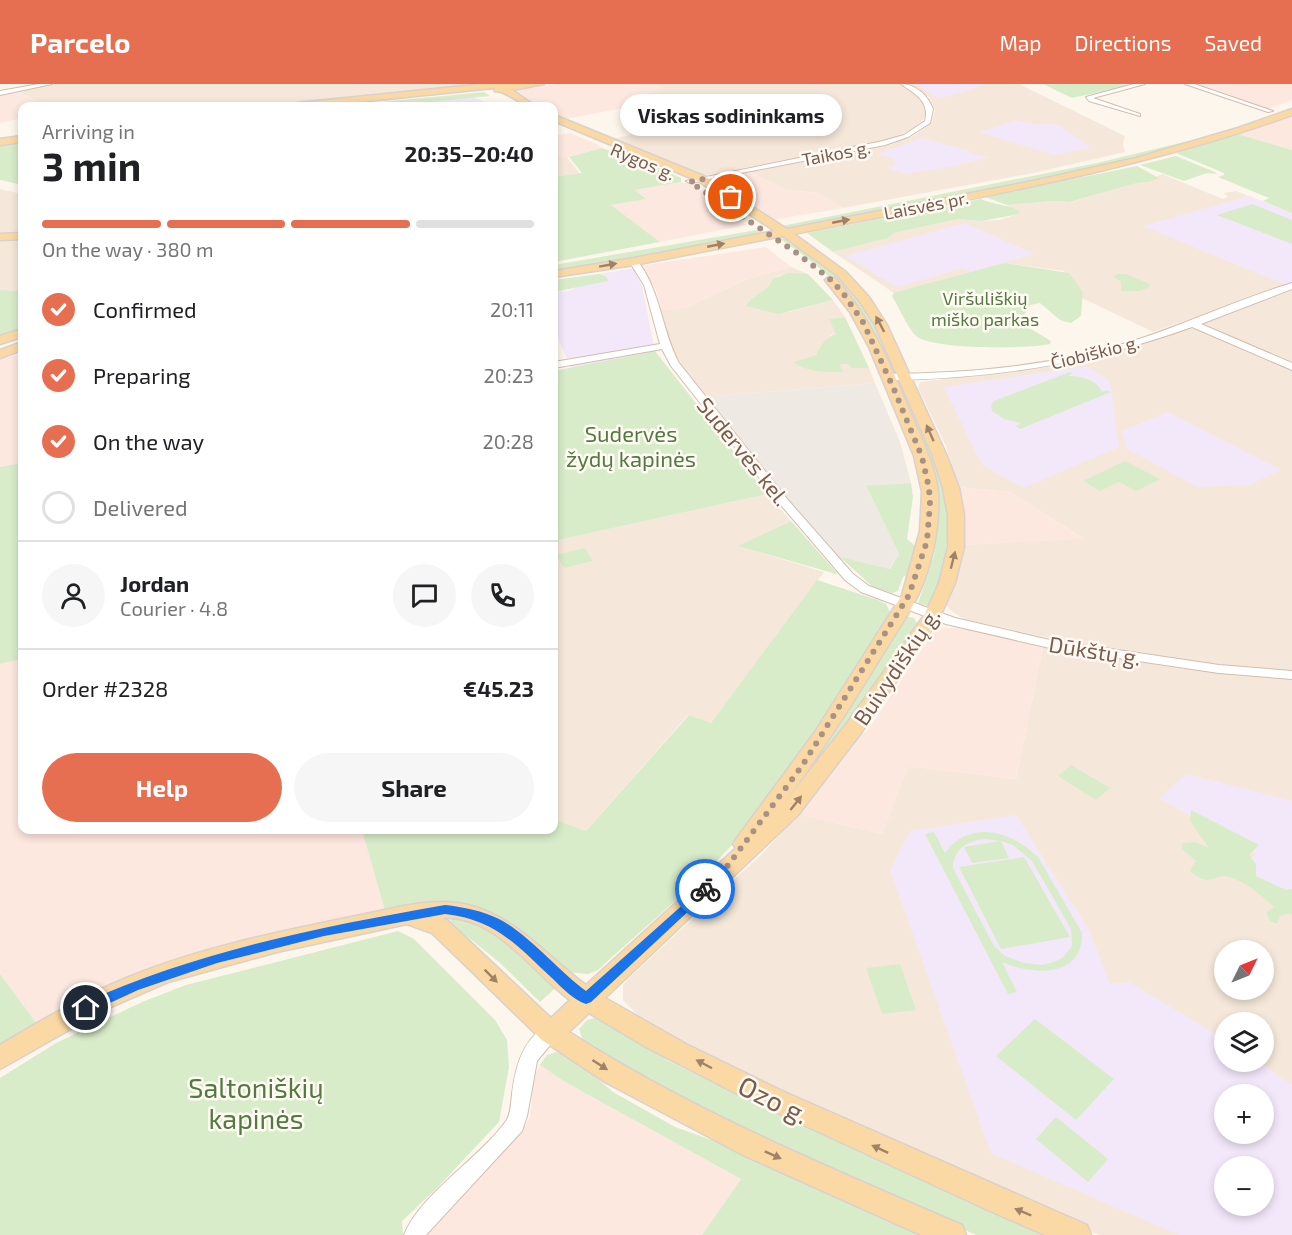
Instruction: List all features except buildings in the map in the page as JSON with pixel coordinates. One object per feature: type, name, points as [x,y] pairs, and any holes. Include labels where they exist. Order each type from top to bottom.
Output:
[{"type":"main road","points":[[337,102],[496,86],[540,84]]},
{"type":"main road","points":[[496,86],[514,102]]},
{"type":"main road","points":[[363,102],[496,86],[524,102]]},
{"type":"main road","name":"Laisvės pr.","points":[[558,263],[1041,182],[1194,141],[1292,102]]},
{"type":"main road","points":[[1194,141],[1207,142],[1292,112]]},
{"type":"main road","name":"Rygos g.","points":[[558,120],[702,179],[771,229]]},
{"type":"main road","name":"Rygos g.","points":[[558,126],[654,164],[771,229]]},
{"type":"main road","points":[[0,140],[18,138]]},
{"type":"main road","name":"Laisvės pr.","points":[[558,273],[633,261],[1180,140],[1194,141]]},
{"type":"main road","name":"Buivydiškių g.","points":[[551,1033],[586,998],[791,810],[854,728],[933,615],[947,583],[956,547],[956,515],[947,475],[906,377],[881,325],[856,290],[821,258],[771,229]]},
{"type":"main road","name":"Buivydiškių g.","points":[[723,872],[822,737],[909,595],[927,541],[929,488],[922,457],[863,322],[843,293],[771,229]]},
{"type":"main road","points":[[0,237],[18,236]]},
{"type":"main road","points":[[2,347],[18,336]]},
{"type":"main road","points":[[2,347],[18,346]]},
{"type":"main road","name":"Ozo g.","points":[[0,1058],[72,1015],[134,986],[169,973],[217,958],[324,931],[445,909],[463,911],[494,922],[509,931],[586,998],[720,1073],[933,1173],[1077,1235]]},
{"type":"main road","points":[[406,915],[440,927],[551,1033],[614,1074],[752,1146],[952,1235]]},
{"type":"street","points":[[0,93],[49,84]]},
{"type":"street","name":"Taikos g.","points":[[690,182],[860,149],[906,136],[928,122],[930,110],[924,97],[904,84]]},
{"type":"street","points":[[1138,115],[1091,100],[1089,97],[1142,84]]},
{"type":"street","points":[[1188,84],[1270,111]]},
{"type":"street","name":"Sudervės kel.","points":[[633,261],[653,293],[664,346],[695,392],[784,502],[849,577],[865,589],[902,604]]},
{"type":"street","name":"Čiobiškio g.","points":[[889,377],[989,373],[1065,362],[1119,348],[1292,286]]},
{"type":"street","points":[[1191,323],[1292,367]]},
{"type":"street","points":[[558,364],[664,346]]},
{"type":"street","name":"Dūkštų g.","points":[[902,604],[983,629],[1050,644],[1219,669],[1292,675]]},
{"type":"street","points":[[414,1235],[424,1220],[515,1125],[520,1113],[528,1061],[534,1050],[551,1033]]},
{"type":"shaded area","points":[[56,84],[481,84],[326,102],[38,102],[18,91]]},
{"type":"shaded area","points":[[558,84],[654,84],[664,88],[629,100],[629,107],[560,120],[558,119],[558,102],[531,102],[513,90]]},
{"type":"shaded area","points":[[654,84],[900,84],[920,98],[926,110],[925,117],[916,127],[889,140],[703,176],[611,140],[653,128],[641,123],[652,116],[629,107],[628,100],[664,88]]},
{"type":"shaded area","points":[[909,84],[1019,84],[1125,136],[1123,143],[1125,152],[1033,173],[843,208],[818,193],[787,190],[750,172],[889,145],[915,135],[932,122],[935,110],[929,97]]},
{"type":"shaded area","points":[[917,84],[986,84],[950,96],[935,97]]},
{"type":"shaded area","points":[[1191,84],[1292,84],[1292,100],[1268,109]]},
{"type":"shaded area","points":[[18,91],[38,102],[18,102],[18,119],[0,123],[0,95]]},
{"type":"shaded area","points":[[474,97],[485,102],[425,102]]},
{"type":"shaded area","points":[[1292,116],[1292,150],[1238,134],[1281,118]]},
{"type":"shaded area","points":[[1017,120],[1036,125],[1048,123],[1060,126],[1089,148],[1054,155],[980,132]]},
{"type":"shaded area","points":[[569,133],[602,148],[569,157],[558,157],[558,135]]},
{"type":"shaded area","points":[[922,138],[990,157],[955,166],[905,174],[887,168],[895,165],[894,159],[878,154]]},
{"type":"shaded area","points":[[558,157],[567,157],[580,174],[558,177]]},
{"type":"shaded area","points":[[750,172],[787,190],[818,193],[843,208],[772,220],[712,182]]},
{"type":"shaded area","points":[[1162,174],[1223,199],[1228,197],[1224,193],[1236,191],[1292,213],[1292,283],[1153,332],[1082,298],[1083,292],[1064,271],[1005,263],[894,293],[833,252],[888,238],[894,233],[958,219],[999,220],[1019,214],[1007,205],[1053,201],[1071,202],[1137,183],[1149,182]]},
{"type":"shaded area","points":[[681,182],[691,184],[711,197],[746,225],[660,242],[611,205],[645,199],[635,190]]},
{"type":"shaded area","points":[[0,189],[18,193],[18,235],[0,235]]},
{"type":"shaded area","points":[[1249,196],[1292,213],[1292,283],[1286,285],[1143,226]]},
{"type":"shaded area","points":[[965,223],[1034,254],[971,272],[963,268],[897,287],[845,256]]},
{"type":"shaded area","points":[[18,238],[18,291],[0,290],[0,239]]},
{"type":"shaded area","points":[[766,247],[791,267],[747,279],[688,307],[675,310],[661,310],[656,290],[639,266]]},
{"type":"shaded area","points":[[791,267],[808,274],[781,275],[772,279],[764,293],[789,312],[833,300],[845,317],[829,319],[837,334],[831,335],[820,346],[816,355],[793,363],[844,371],[838,364],[848,364],[851,368],[869,368],[875,383],[703,397],[673,358],[661,310],[688,307],[747,279]]},
{"type":"shaded area","points":[[633,268],[642,286],[655,351],[571,368],[558,338],[558,292],[568,291],[606,276],[599,274]]},
{"type":"shaded area","points":[[1292,290],[1292,364],[1204,324],[1206,321]]},
{"type":"shaded area","points":[[1190,328],[1202,330],[1292,369],[1292,672],[1164,659],[1068,642],[964,619],[950,610],[945,603],[961,545],[1083,538],[1010,492],[958,487],[946,446],[918,388],[920,382],[1066,365],[1126,349]]},
{"type":"shaded area","points":[[18,355],[18,464],[0,467],[0,359]]},
{"type":"shaded area","points":[[1087,366],[1110,382],[1119,447],[1023,488],[981,464],[983,462],[979,459],[944,387]]},
{"type":"shaded area","points":[[875,383],[900,442],[911,483],[866,487],[899,554],[889,569],[833,556],[703,397]]},
{"type":"shaded area","points":[[1168,412],[1281,470],[1249,485],[1197,487],[1126,448],[1122,431]]},
{"type":"shaded area","points":[[958,487],[1010,492],[1084,539],[961,545]]},
{"type":"shaded area","points":[[767,494],[791,521],[739,546],[824,572],[711,723],[688,715],[586,831],[558,820],[558,540]]},
{"type":"shaded area","points":[[943,628],[959,628],[1043,647],[1016,779],[908,766],[882,834],[798,814],[854,739],[868,730],[932,634]]},
{"type":"shaded area","points":[[1043,647],[1179,668],[1292,679],[1292,1235],[1099,1235],[951,1172],[697,1049],[638,1015],[623,1000],[623,986],[628,979],[763,853],[798,814],[882,834],[908,766],[1016,779]]},
{"type":"shaded area","points":[[18,660],[18,834],[363,834],[385,911],[160,965],[77,1000],[37,1024],[0,974],[0,664]]},
{"type":"shaded area","points":[[1187,774],[1292,801],[1292,901],[1240,870],[1256,854],[1159,798]]},
{"type":"shaded area","points":[[1016,815],[1089,930],[1110,984],[1129,982],[1214,1033],[1214,1072],[1273,1072],[1292,1085],[1292,1235],[1179,1235],[991,1153],[890,870],[910,831]]},
{"type":"shaded area","points":[[540,1065],[565,1082],[741,1179],[702,1235],[423,1235],[426,1228],[526,1125],[530,1117],[534,1077]]},
{"type":"green space","points":[[1043,84],[1120,84],[1128,86],[1072,98]]},
{"type":"green space","points":[[484,92],[490,96],[429,102],[380,102]]},
{"type":"green space","points":[[1238,134],[1292,150],[1292,213],[1263,201],[1269,198],[1218,177],[1224,173],[1176,153]]},
{"type":"green space","points":[[1188,141],[1193,144],[1081,172],[787,229],[782,226],[1097,163]]},
{"type":"green space","points":[[18,143],[18,184],[0,180],[0,145]]},
{"type":"green space","points":[[602,148],[646,162],[681,178],[681,182],[635,190],[646,199],[611,205],[660,242],[558,261],[558,176],[582,173],[569,157]]},
{"type":"green space","points":[[1176,156],[1217,174],[1207,173],[1184,181],[1140,165]]},
{"type":"green space","points":[[1137,166],[1159,178],[1070,202],[1053,201],[1007,205],[985,197]]},
{"type":"green space","points":[[981,199],[1014,209],[1019,211],[1019,214],[981,221],[958,219],[894,233],[888,238],[833,252],[807,233]]},
{"type":"green space","points":[[1252,204],[1292,220],[1292,244],[1217,215]]},
{"type":"green space","points":[[757,230],[759,233],[558,271],[558,264]]},
{"type":"green space","points":[[779,238],[783,238],[820,261],[859,298],[874,321],[898,371],[893,370],[871,327],[847,294],[817,266]]},
{"type":"green space","name":"Viršuliškių miško parkas","points":[[1005,263],[1069,273],[1083,292],[1081,316],[1071,323],[1060,320],[1040,303],[1030,305],[1022,319],[1026,326],[1051,341],[1050,344],[981,347],[925,341],[913,332],[892,296],[894,293]]},
{"type":"green space","points":[[789,273],[808,274],[833,300],[779,314],[746,306],[767,288],[772,279]]},
{"type":"green space","points":[[599,274],[606,276],[608,281],[558,291],[558,279]]},
{"type":"green space","points":[[1117,274],[1126,274],[1150,284],[1150,287],[1139,291],[1121,291],[1121,282],[1114,277]]},
{"type":"green space","points":[[0,290],[18,291],[18,332],[0,338]]},
{"type":"green space","points":[[845,317],[869,368],[851,368],[848,364],[839,364],[844,372],[824,372],[811,370],[793,362],[816,355],[824,342],[836,334],[829,319]]},
{"type":"green space","name":"Sudervės žydų kapinės","points":[[655,351],[767,494],[558,540],[558,370]]},
{"type":"green space","points":[[1072,373],[1068,376],[1088,379],[1102,392],[1107,390],[1111,392],[1020,429],[1015,426],[1021,423],[1004,419],[992,411],[991,406],[994,401]]},
{"type":"green space","points":[[897,388],[905,388],[933,456],[945,500],[946,547],[936,591],[928,606],[918,603],[934,555],[937,510]]},
{"type":"green space","points":[[1125,461],[1160,479],[1136,491],[1119,482],[1100,491],[1083,481]]},
{"type":"green space","points":[[18,464],[18,660],[0,664],[0,467]]},
{"type":"green space","points":[[911,483],[913,497],[907,539],[915,546],[911,572],[903,577],[898,591],[892,593],[873,587],[840,557],[890,569],[899,554],[866,486]]},
{"type":"green space","points":[[791,521],[837,573],[836,574],[738,546]]},
{"type":"green space","points":[[585,548],[593,561],[564,568],[558,555]]},
{"type":"green space","points":[[817,580],[886,604],[890,612],[842,692],[772,797],[736,841],[698,880],[598,970],[588,974],[567,972],[501,919],[385,911],[363,834],[558,834],[558,820],[586,831],[689,715],[711,723]]},
{"type":"green space","points":[[904,616],[914,618],[917,623],[850,723],[785,807],[748,846],[796,785],[832,734]]},
{"type":"green space","points":[[1071,765],[1110,788],[1096,800],[1058,776]]},
{"type":"green space","points":[[1191,810],[1259,845],[1249,855],[1256,864],[1256,876],[1286,890],[1292,889],[1292,915],[1289,913],[1280,916],[1277,924],[1270,921],[1266,913],[1274,907],[1248,886],[1224,876],[1203,879],[1190,871],[1196,861],[1182,849],[1182,843],[1195,842],[1209,848],[1190,821]]},
{"type":"green space","points":[[934,832],[945,853],[955,842],[978,832],[1003,835],[1028,848],[1038,857],[1082,933],[1080,948],[1074,959],[1054,970],[1041,971],[1002,962],[1017,992],[1008,994],[925,834]],"holes":[[[985,839],[1000,841],[964,847],[972,863],[1009,858],[1001,841],[1013,845],[1032,861],[1071,929],[1072,946],[1057,961],[1042,965],[1024,963],[1005,956],[994,946],[953,868],[956,856],[962,847],[967,844]]]},
{"type":"green space","points":[[1024,857],[1070,937],[1001,949],[959,867]]},
{"type":"green space","points":[[452,916],[497,929],[559,985],[540,1002],[499,962],[450,923]]},
{"type":"green space","name":"Saltoniškių kapinės","points":[[398,931],[414,939],[495,1020],[507,1040],[509,1067],[499,1122],[436,1189],[402,1221],[403,1235],[0,1235],[0,1078],[56,1043],[142,1002],[186,985]]},
{"type":"green space","points":[[900,964],[916,1010],[882,1014],[866,968]]},
{"type":"green space","points":[[0,974],[37,1024],[0,1046]]},
{"type":"green space","points":[[602,1019],[669,1061],[761,1107],[1054,1235],[976,1235],[717,1119],[626,1069],[583,1041],[579,1029],[587,1020]]},
{"type":"green space","points":[[1035,1019],[1114,1079],[1076,1120],[996,1056]]},
{"type":"green space","points":[[556,1052],[572,1057],[613,1092],[675,1127],[720,1143],[926,1235],[702,1235],[741,1179],[565,1082],[540,1065],[547,1055]]},
{"type":"green space","points":[[1056,1117],[1108,1159],[1088,1182],[1036,1139]]},
{"type":"way so far","points":[[705,889],[723,872],[802,766],[848,696],[909,595],[919,570],[929,531],[929,488],[922,457],[863,322],[843,293],[829,278],[737,211],[690,182],[702,179],[731,197]]},
{"type":"place","name":"Viskas sodininkams","points":[[731,197]]},
{"type":"route","points":[[86,1008],[134,986],[217,958],[324,931],[445,909],[484,917],[509,931],[586,998],[705,889]]}]
